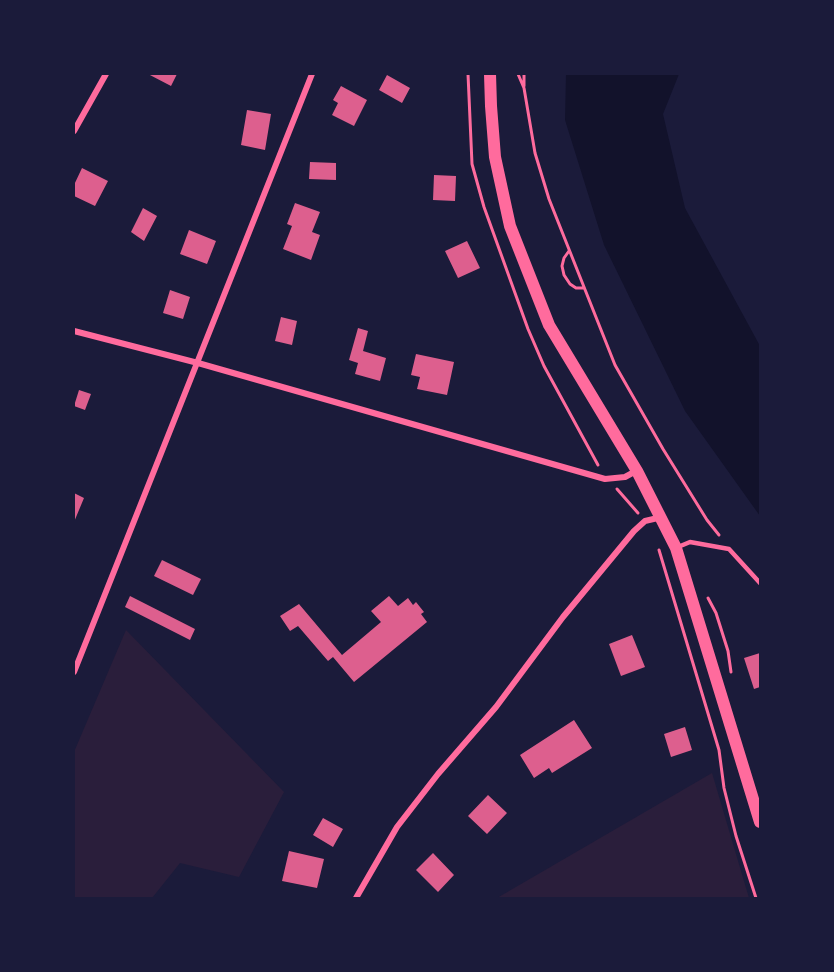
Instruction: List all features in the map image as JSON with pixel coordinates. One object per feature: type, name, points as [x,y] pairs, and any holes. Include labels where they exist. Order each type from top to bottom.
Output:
[{"type":"main road","points":[[490,74],[495,157],[502,194],[517,248],[549,325],[637,471],[676,548],[760,822]]},
{"type":"street","points":[[74,131],[106,74]]},
{"type":"street","points":[[74,672],[312,74]]},
{"type":"street","points":[[74,331],[198,363],[605,479],[625,477],[637,471]]},
{"type":"street","points":[[356,898],[397,827],[438,774],[496,707],[570,609],[634,531],[645,521],[662,518]]},
{"type":"lane","points":[[676,548],[690,542],[729,549],[760,583]]},
{"type":"path","points":[[518,74],[524,88]]},
{"type":"path","points":[[524,74],[524,88],[535,153],[549,199],[615,365],[706,520],[729,549]]},
{"type":"path","points":[[569,251],[562,266],[564,275],[570,284],[576,288],[583,288]]},
{"type":"path","points":[[645,521],[656,542],[719,750],[724,788],[735,836],[756,898]]},
{"type":"shaded area","points":[[566,74],[679,74],[663,114],[685,208],[760,346],[760,516],[685,411],[604,245],[565,120]]},
{"type":"shaded area","points":[[126,630],[284,792],[239,877],[180,863],[152,898],[74,898],[74,752]]},
{"type":"shaded area","points":[[712,773],[749,898],[497,898]]},
{"type":"building","points":[[148,74],[177,74],[171,86]]},
{"type":"building","points":[[387,75],[410,88],[402,103],[379,90]]},
{"type":"building","points":[[341,86],[367,100],[354,126],[332,115],[338,103],[333,100]]},
{"type":"building","points":[[247,110],[271,114],[265,150],[241,145]]},
{"type":"building","points":[[310,162],[336,163],[336,180],[309,179]]},
{"type":"building","points":[[82,168],[108,181],[95,206],[74,196],[74,185]]},
{"type":"building","points":[[434,175],[456,176],[455,201],[433,200]]},
{"type":"building","points":[[295,203],[320,212],[312,232],[320,235],[311,260],[283,249],[292,226],[287,224]]},
{"type":"building","points":[[143,208],[157,216],[144,241],[131,232]]},
{"type":"building","points":[[189,230],[216,241],[207,264],[180,254]]},
{"type":"building","points":[[467,241],[480,268],[458,278],[445,251]]},
{"type":"building","points":[[170,290],[190,297],[183,319],[163,313]]},
{"type":"building","points":[[281,317],[297,321],[292,345],[275,341]]},
{"type":"building","points":[[358,328],[368,331],[363,351],[386,358],[380,381],[355,374],[358,363],[349,360]]},
{"type":"building","points":[[416,354],[454,362],[447,395],[417,389],[420,377],[411,375]]},
{"type":"building","points":[[79,390],[91,394],[85,410],[74,406]]},
{"type":"building","points":[[74,493],[84,498],[74,522]]},
{"type":"building","points":[[162,560],[201,579],[193,595],[154,576]]},
{"type":"building","points":[[130,596],[195,629],[190,640],[125,607]]},
{"type":"building","points":[[389,596],[398,606],[408,598],[413,605],[416,602],[424,612],[421,614],[427,622],[354,682],[333,657],[328,661],[298,626],[290,631],[280,616],[299,604],[342,655],[381,622],[371,611]]},
{"type":"building","points":[[632,635],[645,667],[621,676],[609,644]]},
{"type":"building","points":[[760,653],[760,687],[754,689],[744,658]]},
{"type":"building","points":[[574,720],[592,748],[552,773],[549,768],[534,778],[520,755]]},
{"type":"building","points":[[685,727],[692,750],[671,757],[664,734]]},
{"type":"building","points":[[488,795],[507,813],[487,834],[468,816]]},
{"type":"building","points":[[323,818],[343,829],[333,847],[313,835]]},
{"type":"building","points":[[289,851],[324,859],[317,888],[282,881]]},
{"type":"building","points":[[433,853],[454,875],[438,892],[416,870]]}]
